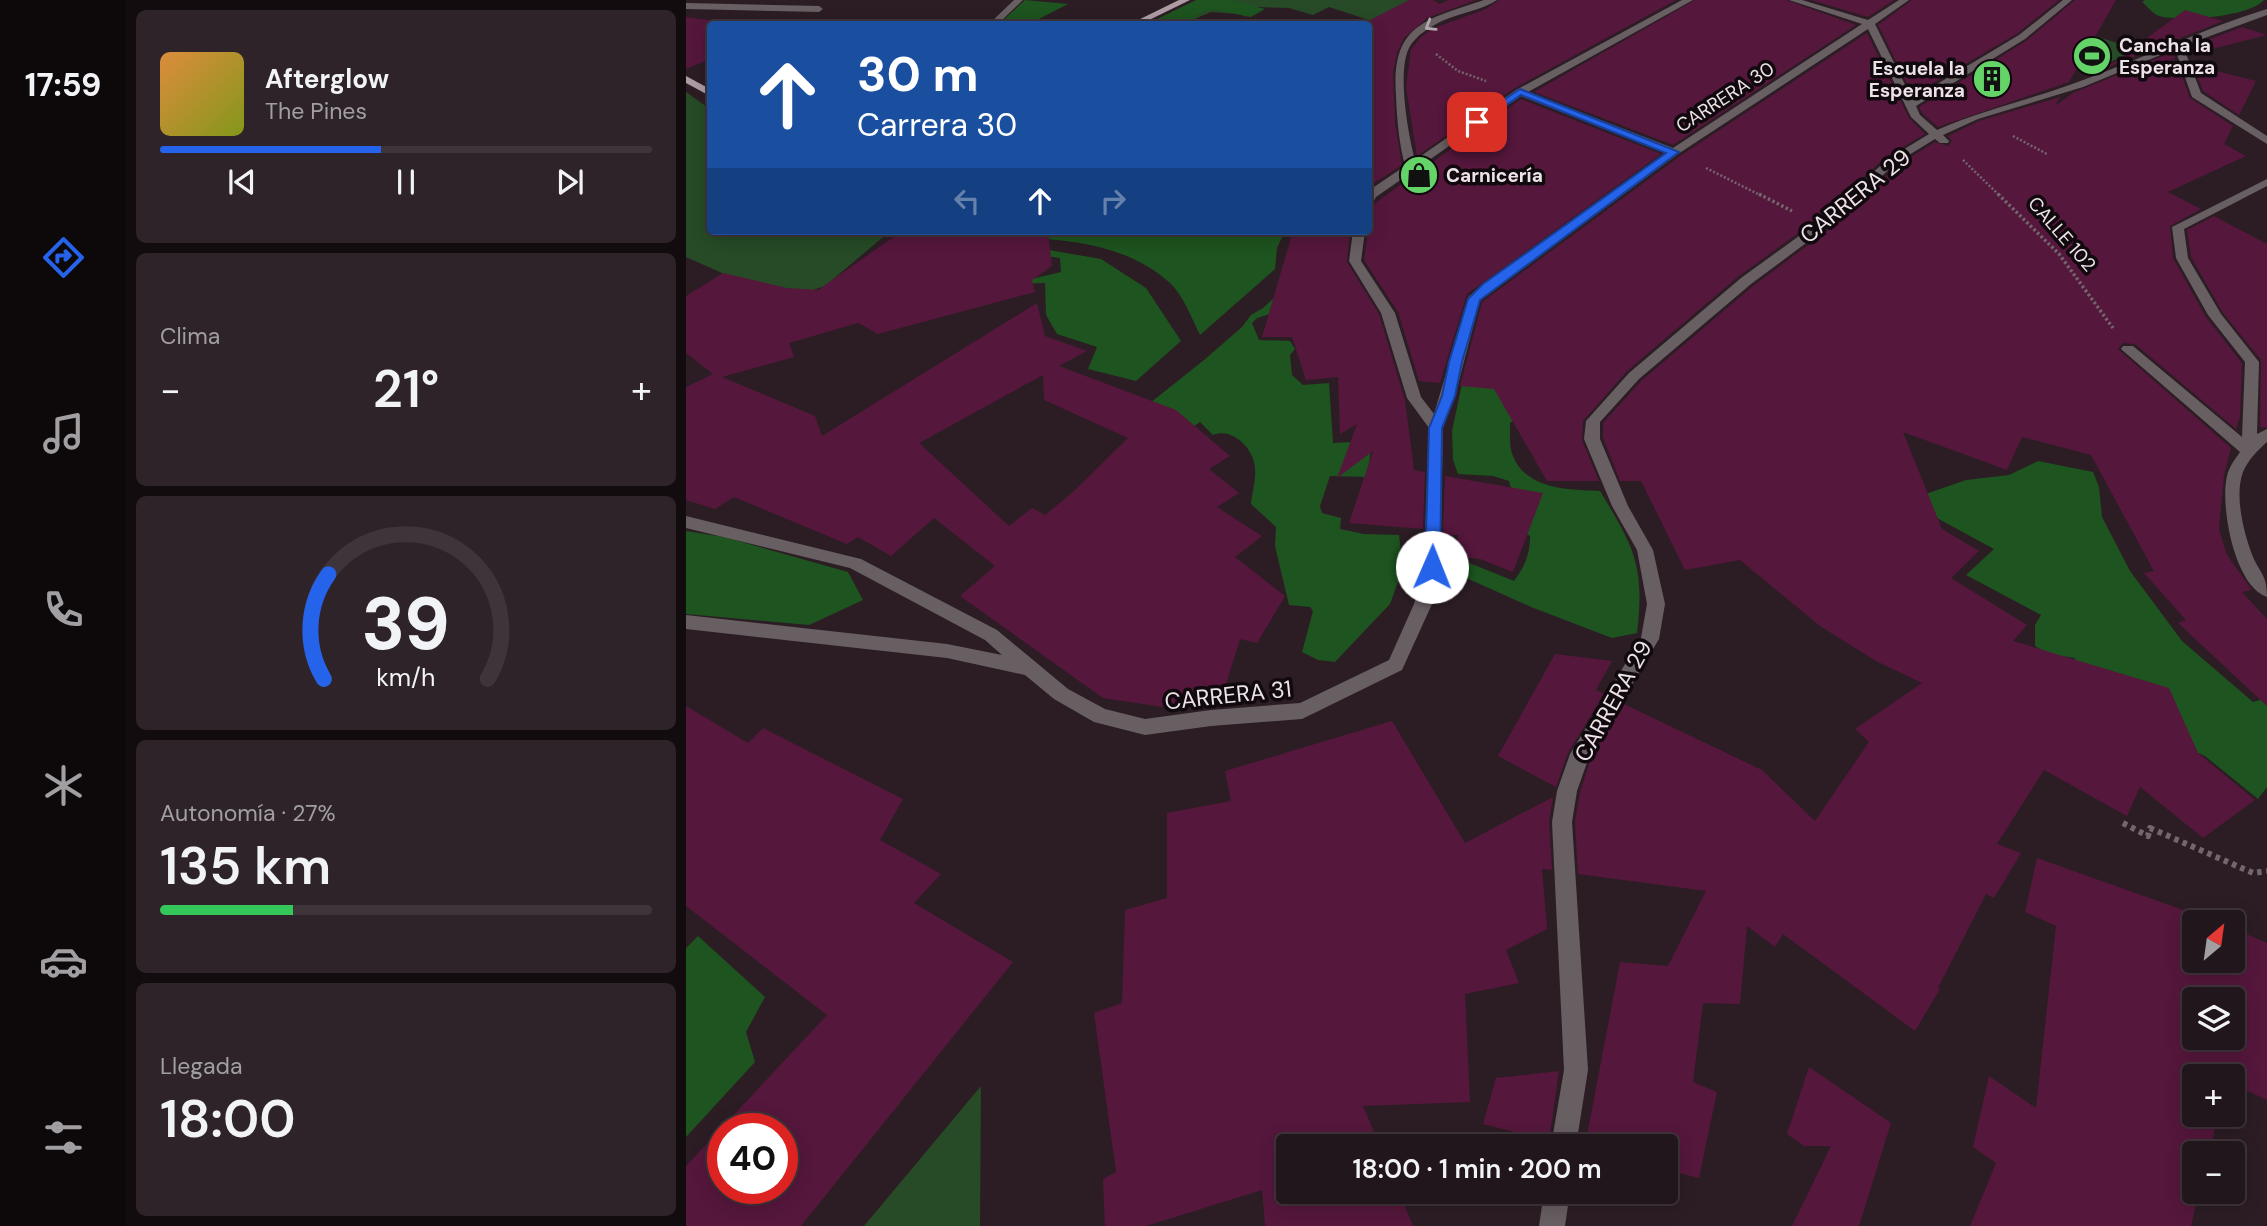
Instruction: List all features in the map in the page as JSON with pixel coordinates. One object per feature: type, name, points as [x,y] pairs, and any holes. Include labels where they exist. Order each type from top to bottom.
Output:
[{"type":"main road","points":[[1141,21],[1186,0]]},
{"type":"main road","points":[[686,79],[707,91]]},
{"type":"street","points":[[996,21],[1019,0]]},
{"type":"street","points":[[1411,167],[1402,138],[1400,65],[1404,49],[1411,39],[1439,20],[1493,0]]},
{"type":"street","points":[[1372,194],[1520,92],[1689,0]]},
{"type":"street","points":[[1793,0],[1870,24],[1916,117],[1940,138]]},
{"type":"street","name":"CARRERA 30","points":[[1436,428],[1448,396],[1474,299],[1487,287],[1674,152],[1905,0]]},
{"type":"street","points":[[1910,105],[2022,37],[2068,0]]},
{"type":"street","points":[[686,6],[820,8]]},
{"type":"street","name":"CARRERA 29","points":[[1566,1134],[1576,1070],[1568,960],[1564,811],[1580,754],[1650,639],[1656,604],[1645,550],[1620,506],[1592,439],[1593,421],[1634,376],[1746,281],[1821,226],[1892,162],[1974,117],[2079,85],[2178,44],[2267,12]]},
{"type":"street","points":[[2178,44],[2196,95],[2267,141]]},
{"type":"street","points":[[1520,92],[1674,152]]},
{"type":"street","points":[[2249,451],[2252,362],[2215,315],[2182,258],[2178,227],[2267,182]]},
{"type":"street","points":[[1358,235],[1355,261],[1388,313],[1414,398],[1436,428]]},
{"type":"street","points":[[2128,349],[2249,451]]},
{"type":"street","name":"CARRERA 31","points":[[686,522],[855,563],[991,635],[1061,694],[1101,716],[1145,727],[1211,718],[1302,711],[1396,665],[1423,604],[1432,567],[1436,428]]},
{"type":"street","points":[[2266,435],[2249,451],[2234,475],[2235,511],[2245,561],[2256,581],[2267,590]]},
{"type":"street","points":[[686,622],[947,652],[1030,668]]},
{"type":"street","points":[[1552,1226],[1556,1204]]},
{"type":"path","points":[[1411,39],[1458,71],[1520,92]]},
{"type":"path","name":"CALLE 102","points":[[1940,138],[1995,188],[2059,254],[2128,349]]},
{"type":"path","points":[[1674,152],[1821,226]]},
{"type":"path","points":[[2123,823],[2148,836],[2150,828],[2253,873],[2267,871]]},
{"type":"green space","points":[[1025,0],[1068,4],[1035,21],[1002,21]]},
{"type":"green space","points":[[1196,0],[1229,0],[1265,9],[1251,17],[1208,10],[1190,21],[1153,21]]},
{"type":"green space","points":[[1205,0],[1410,0],[1381,24],[1329,7],[1313,15],[1289,8],[1257,7],[1239,14],[1211,12],[1190,21],[1162,21]]},
{"type":"green space","points":[[2264,0],[2245,11],[2230,14],[2169,18],[2157,15],[2142,2]]},
{"type":"green space","name":"Cancha la Esperanza","points":[[2061,25],[2139,50],[2101,66],[2034,45]]},
{"type":"green space","points":[[686,92],[707,107],[707,235],[885,235],[825,286],[775,303],[740,281],[686,257]]},
{"type":"green space","points":[[1283,235],[1277,248],[1275,269],[1200,335],[1175,288],[1148,267],[1125,255],[1075,242],[970,236]]},
{"type":"green space","points":[[1043,249],[1101,259],[1146,288],[1181,341],[1136,381],[1088,369],[1097,347],[1057,334],[1046,315],[1045,283],[1011,284],[1061,272],[1060,258],[1046,256]]},
{"type":"green space","points":[[1285,288],[1291,308],[1257,318],[1252,323],[1259,340],[1290,341],[1295,349],[1290,355],[1292,375],[1303,385],[1329,383],[1333,443],[1352,442],[1371,449],[1367,477],[1330,476],[1320,506],[1322,513],[1341,518],[1340,529],[1364,534],[1399,535],[1403,568],[1390,604],[1335,662],[1318,660],[1302,652],[1313,611],[1310,607],[1289,605],[1275,546],[1276,527],[1251,504],[1254,462],[1242,442],[1228,434],[1213,435],[1200,422],[1193,427],[1130,419],[1204,360],[1242,327],[1251,315]]},
{"type":"green space","points":[[1466,365],[1529,409],[1510,423],[1512,452],[1519,467],[1528,476],[1550,486],[1600,491],[1629,543],[1638,573],[1637,633],[1612,638],[1531,607],[1453,572],[1456,563],[1467,562],[1514,581],[1526,560],[1530,542],[1530,536],[1522,531],[1509,481],[1493,476],[1458,474],[1453,460],[1452,431]]},
{"type":"green space","points":[[2038,461],[2093,472],[2099,487],[2102,517],[2130,571],[2182,641],[2253,702],[2267,698],[2267,787],[2258,799],[2205,756],[2072,696],[2075,658],[2048,654],[2035,646],[2035,625],[2041,615],[1966,575],[1994,549],[1924,511],[1920,496],[1966,480],[2009,475]]},
{"type":"green space","points":[[686,531],[724,537],[848,572],[863,600],[809,625],[686,614]]},
{"type":"green space","points":[[698,936],[765,997],[746,1032],[755,1062],[686,1137],[686,948]]},
{"type":"green space","points":[[981,1086],[980,1226],[864,1226]]},
{"type":"building","points":[[1409,0],[1433,0],[1440,4],[1449,0],[1476,0],[1427,18],[1404,38],[1393,72],[1395,123],[1402,165],[1372,184],[1372,21],[1368,21]]},
{"type":"building","points":[[1499,0],[1676,0],[1515,88],[1417,156],[1406,87],[1411,49],[1421,37],[1434,28],[1486,9]]},
{"type":"building","points":[[1695,0],[1786,0],[1856,25],[1673,145],[1534,92]]},
{"type":"building","points":[[1811,0],[1894,0],[1868,17]]},
{"type":"building","points":[[1912,0],[2059,0],[2018,33],[1913,95],[1878,25]]},
{"type":"building","points":[[2075,0],[2116,0],[2069,82],[1938,127],[1922,113],[1919,107],[2026,41]]},
{"type":"building","points":[[2185,10],[2223,21],[2106,68]]},
{"type":"building","points":[[686,17],[716,21],[707,21],[707,60],[686,69]]},
{"type":"building","points":[[2242,27],[2267,35],[2189,55],[2186,48]]},
{"type":"building","points":[[1867,33],[1909,118],[1925,134],[1886,157],[1815,221],[1739,276],[1627,371],[1583,421],[1582,440],[1599,481],[1547,481],[1494,389],[1460,386],[1482,302],[1680,156]]},
{"type":"building","points":[[2173,52],[2175,58],[2171,59],[2176,61],[2190,98],[2233,126],[2224,144],[2246,156],[2168,192],[2201,209],[2170,226],[2173,258],[2206,317],[2242,363],[2240,417],[2236,429],[2135,344],[2123,343],[2118,349],[2231,448],[2224,475],[2219,529],[2227,555],[2252,590],[2242,592],[2267,619],[2267,706],[2178,623],[2186,620],[2144,573],[2154,571],[2091,455],[2022,437],[2007,470],[1903,432],[1942,529],[1979,551],[1951,578],[2027,625],[2013,641],[2169,688],[2198,753],[2255,800],[2203,838],[2140,787],[2127,816],[2044,770],[1997,844],[2021,853],[1994,898],[1986,894],[1938,988],[1940,989],[1915,1031],[1783,934],[1775,947],[1747,926],[1740,1004],[1703,1003],[1693,1082],[1717,1092],[1699,1178],[1678,1173],[1678,1134],[1587,1134],[1620,962],[1668,966],[1706,891],[1578,874],[1575,822],[1580,792],[1591,758],[1624,704],[1762,770],[1815,821],[1869,742],[1855,729],[1922,683],[1876,661],[1820,626],[1740,560],[1685,570],[1641,481],[1620,481],[1603,438],[1603,423],[1641,381],[1753,286],[1827,231],[1898,165],[1935,142],[1948,146],[1952,141],[1948,136],[1979,121],[2060,97],[2055,106],[2073,93]]},
{"type":"building","points":[[2193,65],[2256,81],[2239,115],[2203,91]]},
{"type":"building","points":[[1521,99],[1661,154],[1467,294],[1440,383],[1419,381],[1398,312],[1364,260],[1367,235],[1372,235],[1372,205]]},
{"type":"building","points":[[2214,216],[2267,244],[2267,427],[2260,427],[2261,360],[2223,313],[2191,257],[2187,230]]},
{"type":"building","points":[[896,235],[1048,235],[1052,266],[1032,280],[1035,292],[878,334],[858,323],[789,343],[794,357],[722,377],[815,416],[822,436],[1037,303],[1045,336],[1087,351],[1059,366],[1176,410],[1230,456],[1209,469],[1239,493],[1217,507],[1262,536],[1235,557],[1285,596],[1257,643],[1240,639],[1224,691],[1185,696],[1176,709],[1103,698],[960,596],[995,566],[934,518],[891,556],[858,537],[847,544],[734,497],[715,509],[686,500],[686,387],[713,374],[686,353],[686,296],[723,273],[787,288],[818,290]],"holes":[[[1043,375],[1044,400],[1128,438],[1073,492],[1045,515],[1032,508],[1009,526],[919,443]]]},
{"type":"building","points":[[1292,235],[1350,235],[1347,262],[1379,314],[1405,400],[1414,470],[1425,472],[1423,529],[1349,523],[1373,451],[1337,478],[1357,424],[1340,434],[1338,377],[1306,380],[1292,337],[1262,337]]},
{"type":"building","points":[[1445,476],[1543,493],[1513,572],[1480,559],[1455,556],[1458,535],[1444,535],[1443,531]]},
{"type":"building","points":[[1555,654],[1612,661],[1596,690],[1604,694],[1568,753],[1556,787],[1498,756]]},
{"type":"building","points":[[686,706],[748,743],[763,728],[903,799],[880,840],[941,874],[914,903],[1013,962],[801,1226],[686,1226],[686,1166],[707,1144],[707,1204],[798,1204],[798,1113],[735,1113],[827,1015],[686,906]]},
{"type":"building","points":[[1392,721],[1465,843],[1553,797],[1549,822],[1552,870],[1542,869],[1547,929],[1506,950],[1519,983],[1465,994],[1470,1102],[1363,1106],[1375,1134],[1276,1134],[1276,1204],[1404,1204],[1413,1226],[1265,1226],[1262,1190],[1146,1226],[1105,1226],[1103,1179],[1116,1172],[1094,1013],[1122,1003],[1125,910],[1167,898],[1167,813],[1231,801],[1225,771]]},
{"type":"building","points":[[2037,858],[2183,910],[2182,973],[2245,973],[2245,933],[2267,943],[2267,1100],[2245,1090],[2245,1064],[2182,1064],[2182,1127],[2215,1127],[2212,1141],[2182,1141],[2182,1204],[2196,1204],[2191,1226],[1970,1226],[1996,1163],[1973,1147],[1989,1076],[2036,1108],[2056,926],[2025,912]]},
{"type":"building","points":[[1809,1067],[1891,1123],[1859,1226],[1792,1226],[1831,1146],[1804,1146],[1787,1134]]},
{"type":"building","points":[[1559,1071],[1550,1134],[1522,1134],[1483,1124],[1496,1078]]},
{"type":"place","name":"Cancha la Esperanza","points":[[2092,56]]},
{"type":"place","name":"Escuela la Esperanza","points":[[1992,79]]},
{"type":"place","name":"Carnicería","points":[[1419,175]]},
{"type":"route","points":[[1432,567],[1436,428],[1448,396],[1474,299],[1674,152],[1520,92],[1477,122]]}]
